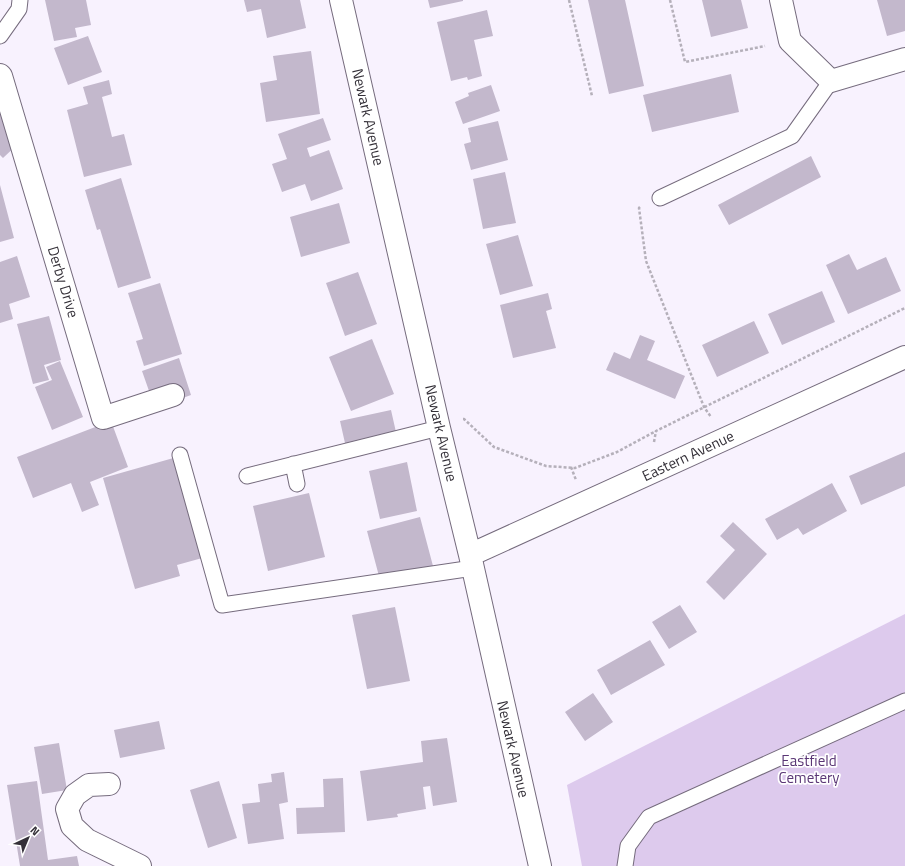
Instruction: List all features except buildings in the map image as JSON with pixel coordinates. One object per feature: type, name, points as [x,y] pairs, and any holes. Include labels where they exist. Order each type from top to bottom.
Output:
[{"type":"street","name":"Newark Avenue","points":[[341,0],[540,866]]},
{"type":"street","points":[[781,0],[790,41],[831,81],[905,59]]},
{"type":"street","name":"Derby Drive","points":[[0,75],[4,84],[103,418],[173,395]]},
{"type":"street","name":"Eastern Avenue","points":[[471,562],[653,472],[905,357]]},
{"type":"street","points":[[109,784],[89,785],[75,795],[67,809],[72,826],[87,840],[140,866]]},
{"type":"lane","points":[[0,36],[19,9],[20,0]]},
{"type":"lane","points":[[660,198],[792,136],[831,81]]},
{"type":"lane","points":[[247,476],[439,428]]},
{"type":"lane","points":[[180,455],[222,605],[471,562]]},
{"type":"lane","points":[[293,464],[297,484]]},
{"type":"lane","points":[[625,866],[628,846],[649,817],[905,701]]},
{"type":"path","points":[[569,0],[592,96]]},
{"type":"path","points":[[670,0],[685,62],[790,41]]},
{"type":"path","points":[[660,198],[639,208],[646,261],[704,407],[727,439]]},
{"type":"path","points":[[464,419],[494,447],[546,466],[575,468],[617,452],[704,407],[905,308]]},
{"type":"path","points":[[653,472],[650,456],[656,431]]},
{"type":"green space","name":"Eastfield Cemetery","points":[[905,614],[905,866],[582,866],[567,785]]}]
